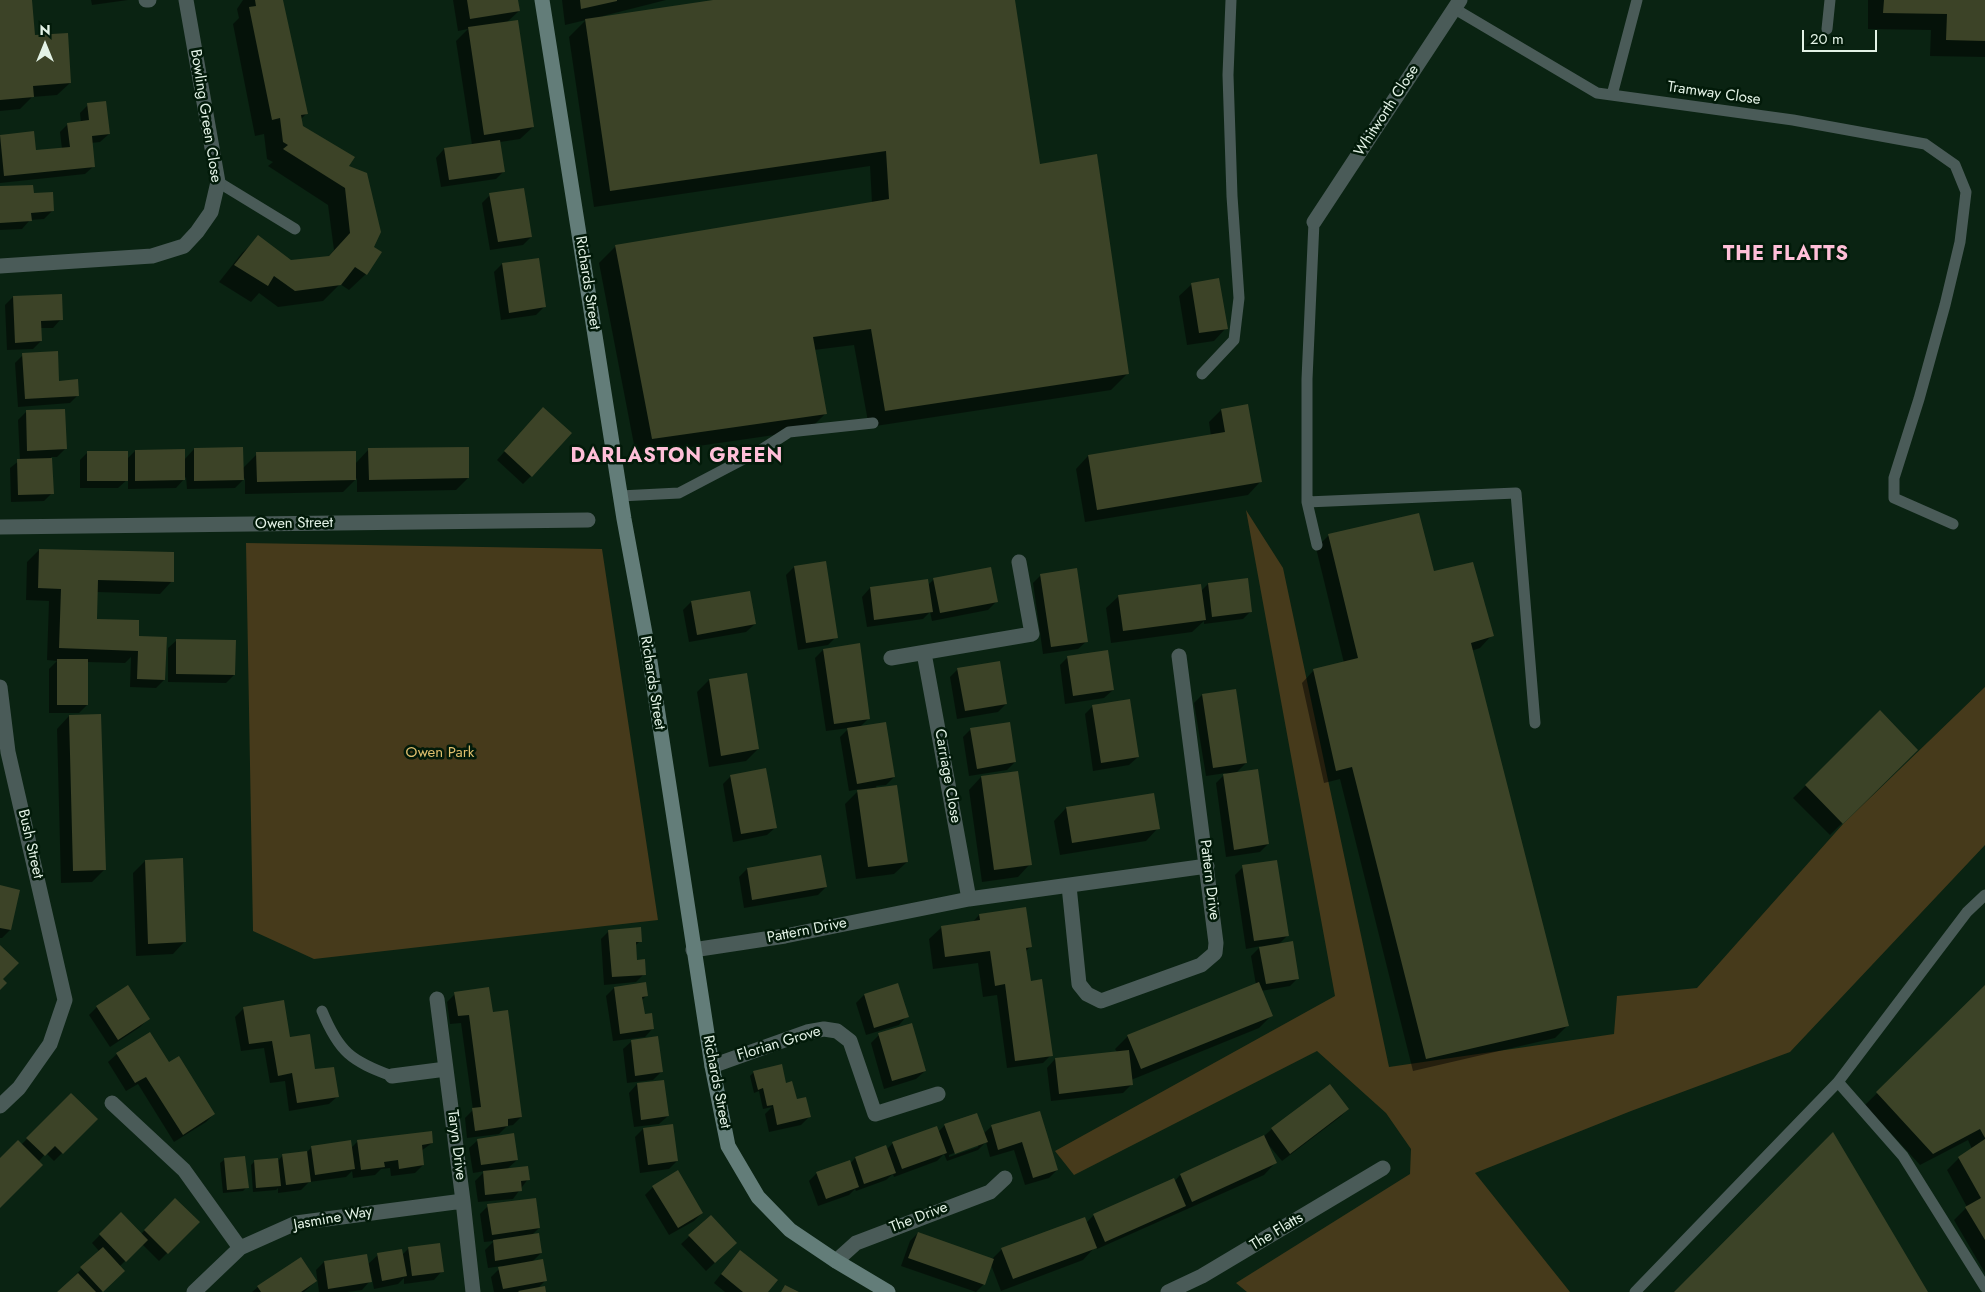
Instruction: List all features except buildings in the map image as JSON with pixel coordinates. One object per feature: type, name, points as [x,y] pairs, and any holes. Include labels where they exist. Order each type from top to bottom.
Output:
[{"type":"street","name":"Bowling Green Close","points":[[0,266],[152,256],[184,246],[198,232],[211,212],[218,182],[186,0]]},
{"type":"street","name":"Richards Street","points":[[542,0],[620,496],[648,655],[693,950],[712,1066],[728,1146],[758,1197],[790,1230],[836,1261],[888,1292]]},
{"type":"street","name":"Whitworth Close","points":[[1314,222],[1457,4]]},
{"type":"street","name":"Owen Street","points":[[0,527],[588,520]]},
{"type":"street","points":[[891,658],[1032,634],[1019,562]]},
{"type":"street","name":"Carriage Close","points":[[924,653],[969,899]]},
{"type":"street","name":"Pattern Drive","points":[[1069,886],[1079,984],[1087,994],[1101,1001],[1201,965],[1215,953],[1216,943],[1207,866],[1179,656]]},
{"type":"street","name":"Bush Street","points":[[0,687],[4,752],[65,1000],[50,1044],[19,1088],[0,1106]]},
{"type":"street","name":"Pattern Drive","points":[[693,950],[785,936],[969,899],[1207,866]]},
{"type":"street","name":"Taryn Drive","points":[[437,999],[464,1201],[473,1292]]},
{"type":"street","name":"Florian Grove","points":[[712,1066],[807,1032],[824,1029],[837,1031],[850,1041],[876,1114],[938,1094]]},
{"type":"street","points":[[392,1076],[446,1069]]},
{"type":"street","points":[[112,1103],[184,1170],[240,1248]]},
{"type":"street","name":"The Flatts","points":[[1168,1292],[1202,1276],[1383,1168]]},
{"type":"street","name":"The Drive","points":[[836,1261],[856,1242],[990,1192],[1005,1178]]},
{"type":"street","name":"Jasmine Way","points":[[194,1292],[240,1248],[296,1223],[464,1201]]},
{"type":"lane","points":[[1202,374],[1234,340],[1240,298],[1232,196],[1228,75],[1231,0]]},
{"type":"lane","points":[[1612,95],[1637,0]]},
{"type":"lane","points":[[1827,29],[1830,0]]},
{"type":"lane","name":"Tramway Close","points":[[1457,4],[1597,93],[1793,120],[1925,144],[1955,165],[1966,192],[1960,242],[1919,399],[1894,478],[1894,498],[1954,524]]},
{"type":"lane","points":[[218,182],[295,229]]},
{"type":"lane","points":[[1314,222],[1307,379],[1307,502],[1317,544]]},
{"type":"lane","points":[[620,496],[679,492],[761,450],[789,432],[873,423]]},
{"type":"lane","points":[[1307,502],[1516,493],[1534,723]]},
{"type":"lane","points":[[1635,1292],[1838,1082],[1967,912],[1985,895]]},
{"type":"lane","points":[[322,1011],[332,1035],[346,1054],[364,1066],[392,1076]]},
{"type":"lane","points":[[1838,1082],[1903,1156],[1985,1287]]},
{"type":"green space","points":[[1246,510],[1283,568],[1389,1067],[1614,1034],[1617,996],[1697,988],[1843,824],[1985,687],[1985,845],[1790,1052],[1631,1111],[1475,1173],[1570,1292],[1247,1292],[1236,1283],[1410,1174],[1411,1149],[1386,1113],[1317,1051],[1074,1175],[1055,1151],[1335,996]]},
{"type":"green space","name":"Owen Park","points":[[246,543],[602,549],[658,920],[314,959],[253,931]]},
{"type":"district","name":"THE FLATTS","points":[[1786,255]]},
{"type":"district","name":"DARLASTON GREEN","points":[[677,457]]}]
